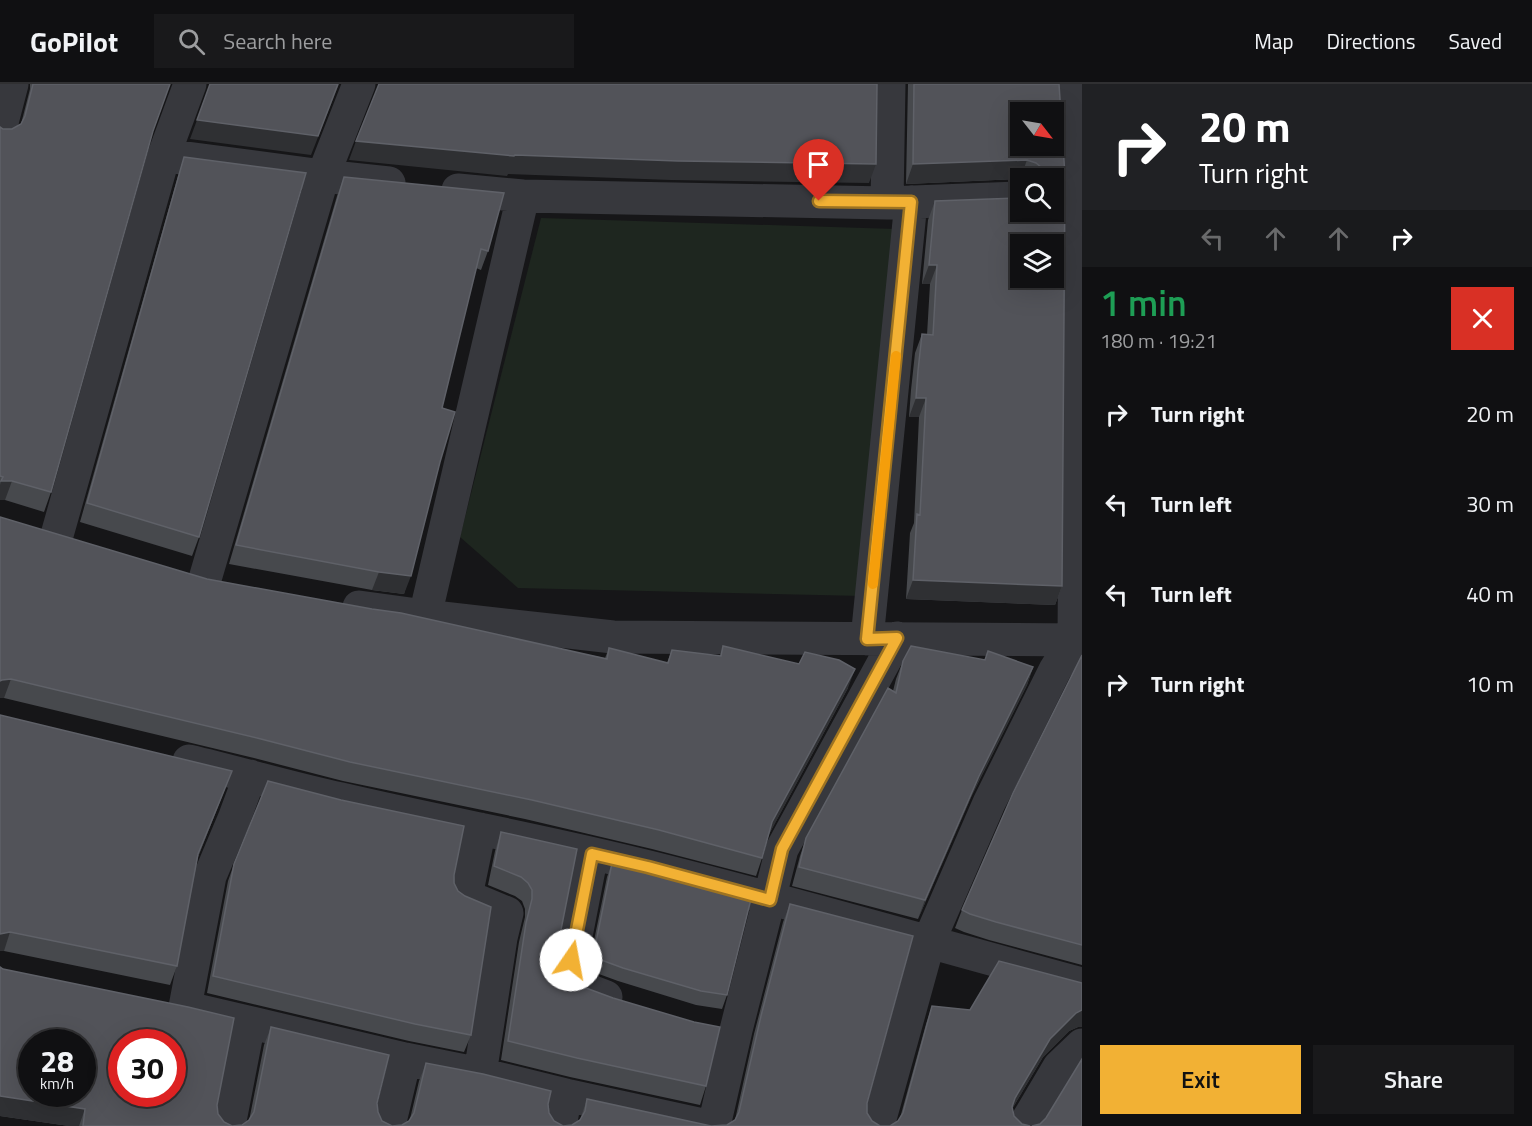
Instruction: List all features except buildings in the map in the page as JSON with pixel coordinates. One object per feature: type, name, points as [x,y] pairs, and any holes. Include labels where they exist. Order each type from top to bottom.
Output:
[{"type":"street","points":[[0,130],[12,84]]},
{"type":"street","points":[[58,536],[164,155],[190,84]]},
{"type":"street","points":[[206,578],[323,176],[359,84]]},
{"type":"street","points":[[714,1126],[782,849],[882,638],[899,202],[889,84]]},
{"type":"street","points":[[878,1126],[929,941],[989,803],[1055,670],[1078,640],[1069,84]]},
{"type":"street","points":[[164,155],[323,176],[523,196],[899,202],[1010,198]]},
{"type":"street","points":[[425,616],[523,196]]},
{"type":"street","points":[[334,602],[425,616],[614,637],[1078,640]]},
{"type":"street","points":[[161,754],[339,799],[648,867],[1082,984]]},
{"type":"street","points":[[250,776],[210,876],[173,1005],[405,1059],[480,1074],[563,1111],[708,1126]]},
{"type":"street","points":[[480,829],[466,896],[507,913],[480,1074]]},
{"type":"street","points":[[592,854],[567,982],[635,1006]]},
{"type":"street","points":[[229,1126],[249,1023]]},
{"type":"street","points":[[703,1025],[736,1030]]},
{"type":"street","points":[[1024,1126],[1059,1067],[1082,1045]]},
{"type":"street","points":[[389,1126],[405,1059]]},
{"type":"shaded area","points":[[541,218],[895,229],[863,596],[518,588],[460,537]]},
{"type":"slow traffic","points":[[873,584],[896,356]]},
{"type":"route","points":[[571,960],[592,854],[770,900],[782,849],[897,638],[867,639],[911,202],[819,201]]}]
